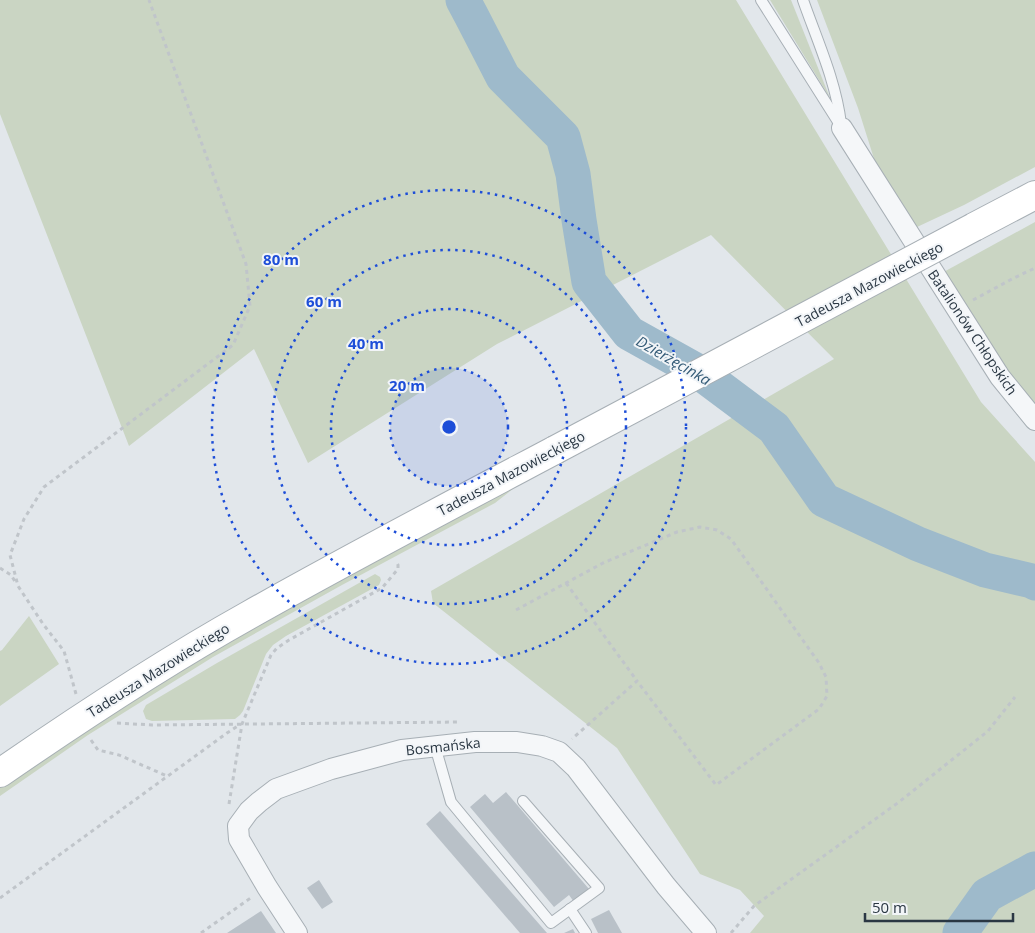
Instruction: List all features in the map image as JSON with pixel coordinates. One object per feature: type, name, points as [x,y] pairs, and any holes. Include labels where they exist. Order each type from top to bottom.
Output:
[{"type":"main road","name":"Tadeusza Mazowieckiego","points":[[0,773],[82,717],[176,657],[294,589],[1035,195]]},
{"type":"street","name":"Batalionów Chłopskich","points":[[842,128],[1000,377],[1035,420]]},
{"type":"street","name":"Bosmańska","points":[[297,933],[238,839],[238,826],[249,811],[259,802],[276,789],[331,769],[402,750],[475,742],[517,742],[542,746],[559,752],[576,768],[666,886],[706,933]]},
{"type":"lane","points":[[761,0],[842,128]]},
{"type":"lane","name":"Batalionów Chłopskich","points":[[803,0],[831,79],[840,109],[842,128]]},
{"type":"lane","points":[[435,746],[451,802],[551,923],[599,888],[523,801]]},
{"type":"lane","points":[[570,909],[586,933]]},
{"type":"path","points":[[18,586],[10,555],[24,519],[44,487],[233,344],[250,306],[246,264],[149,0]]},
{"type":"path","points":[[957,310],[1035,268]]},
{"type":"path","points":[[516,610],[603,563],[677,532],[700,527],[717,530],[731,539],[819,663],[826,677],[827,696],[819,709],[716,785],[566,583]]},
{"type":"path","points":[[228,809],[242,724],[266,663],[271,655],[277,648],[289,640],[382,588],[398,569],[396,561]]},
{"type":"path","points":[[0,568],[11,575],[43,624],[64,651],[88,735],[98,750],[119,756],[167,776]]},
{"type":"path","points":[[559,752],[638,681]]},
{"type":"path","points":[[731,933],[754,906],[899,802],[988,731],[1015,697]]},
{"type":"path","points":[[114,723],[152,726],[466,722]]},
{"type":"path","points":[[0,898],[167,776],[242,724]]},
{"type":"path","points":[[201,933],[267,887]]},
{"type":"green space","points":[[0,0],[736,0],[981,402],[1035,462],[1035,933],[750,933],[764,916],[740,890],[700,874],[617,748],[433,603],[431,591],[834,359],[711,235],[497,344],[308,463],[254,349],[129,446],[0,114]]},
{"type":"green space","points":[[770,0],[791,0],[830,98]]},
{"type":"green space","points":[[817,0],[1035,0],[1035,167],[964,205],[917,227],[876,165],[858,108]]},
{"type":"green space","points":[[1035,222],[1035,406],[1005,378],[940,274]]},
{"type":"green space","points":[[523,481],[495,503],[213,657],[88,735],[0,796],[0,786],[228,639]]},
{"type":"green space","points":[[375,574],[380,577],[379,585],[273,645],[266,654],[243,711],[235,719],[152,721],[146,719],[143,711],[146,705]]},
{"type":"green space","points":[[29,616],[59,664],[0,706],[0,651]]},
{"type":"building","points":[[506,792],[589,889],[574,902],[569,895],[554,907],[470,807],[485,794],[493,803]]},
{"type":"building","points":[[440,811],[547,933],[520,933],[426,824]]},
{"type":"building","points":[[319,880],[333,902],[322,909],[307,888]]},
{"type":"building","points":[[609,910],[622,933],[598,933],[591,919]]},
{"type":"building","points":[[261,911],[276,933],[227,933]]},
{"type":"building","points":[[573,929],[575,933],[564,933]]},
{"type":"waterway","name":"Dzierżęcinka","points":[[463,0],[503,77],[563,137],[573,174],[589,282],[629,333],[699,372],[774,428],[824,500],[918,544],[985,570],[1035,583]]},
{"type":"waterway","name":"Dzierżęcinka","points":[[960,933],[987,895],[1035,869]]}]
